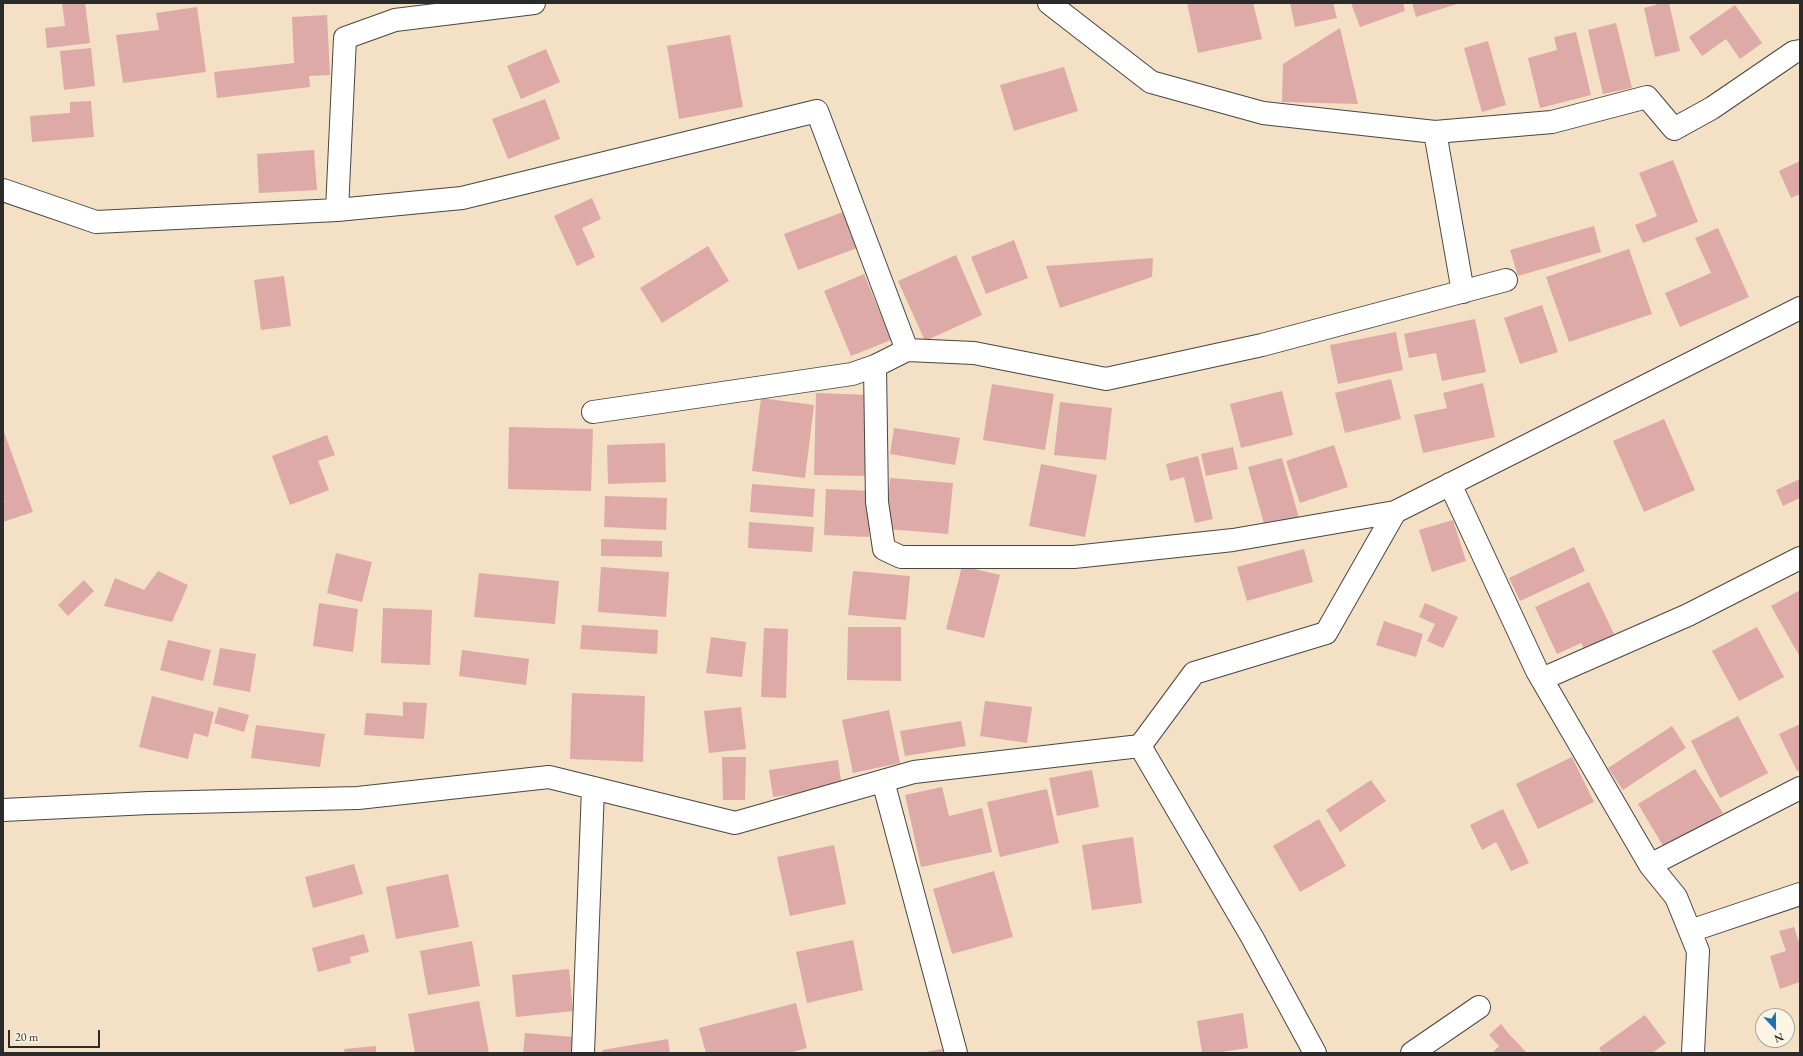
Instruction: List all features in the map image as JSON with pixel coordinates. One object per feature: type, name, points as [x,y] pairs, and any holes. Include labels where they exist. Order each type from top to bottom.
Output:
[{"type":"street","points":[[337,210],[345,38],[395,20],[534,3]]},
{"type":"street","points":[[1048,3],[1151,82],[1262,113],[1435,132],[1552,122],[1647,97],[1674,129],[1712,108],[1794,52],[1800,51]]},
{"type":"street","points":[[3,190],[96,222],[337,210],[462,198],[817,111],[907,350]]},
{"type":"street","points":[[1435,132],[1463,292]]},
{"type":"street","points":[[593,412],[852,374],[875,366],[907,350],[974,353],[1106,379],[1262,345],[1506,280]]},
{"type":"street","points":[[875,366],[877,502],[884,549],[902,557],[1074,557],[1233,540],[1395,512],[1800,308]]},
{"type":"street","points":[[1450,484],[1542,679],[1650,865],[1676,897],[1698,951],[1693,1053]]},
{"type":"street","points":[[3,810],[150,803],[358,798],[549,777],[735,823],[914,772],[1140,746],[1194,673],[1326,633],[1395,512]]},
{"type":"street","points":[[1542,679],[1688,615],[1800,558]]},
{"type":"street","points":[[1140,746],[1252,937],[1311,1052]]},
{"type":"street","points":[[883,781],[956,1053]]},
{"type":"street","points":[[583,1053],[593,788]]},
{"type":"street","points":[[1650,865],[1800,788]]},
{"type":"street","points":[[1690,932],[1800,894]]},
{"type":"street","points":[[1412,1053],[1479,1007]]},
{"type":"building","points":[[62,3],[85,3],[90,43],[47,48],[45,28],[65,26]]},
{"type":"building","points":[[1187,3],[1253,3],[1262,39],[1198,53]]},
{"type":"building","points":[[1290,3],[1333,3],[1337,18],[1295,27]]},
{"type":"building","points":[[1351,3],[1403,3],[1405,11],[1360,27]]},
{"type":"building","points":[[1412,3],[1460,3],[1416,17]]},
{"type":"building","points":[[1662,3],[1669,3],[1680,51],[1655,57],[1644,8]]},
{"type":"building","points":[[1735,5],[1762,43],[1740,59],[1726,39],[1702,56],[1689,37]]},
{"type":"building","points":[[197,7],[206,72],[123,83],[116,35],[159,30],[156,13]]},
{"type":"building","points":[[327,15],[330,75],[309,76],[310,87],[217,98],[214,72],[294,63],[292,17]]},
{"type":"building","points":[[1616,23],[1632,88],[1603,94],[1588,30]]},
{"type":"building","points":[[1340,28],[1358,104],[1282,102],[1283,64]]},
{"type":"building","points":[[1576,32],[1591,95],[1540,108],[1528,58],[1557,50],[1554,37]]},
{"type":"building","points":[[730,35],[743,107],[679,119],[667,46]]},
{"type":"building","points":[[1488,41],[1506,105],[1482,112],[1464,48]]},
{"type":"building","points":[[91,48],[95,86],[64,90],[60,51]]},
{"type":"building","points":[[546,49],[560,82],[521,99],[507,66]]},
{"type":"building","points":[[1064,67],[1078,111],[1014,131],[1000,85]]},
{"type":"building","points":[[545,99],[560,139],[508,159],[492,119]]},
{"type":"building","points":[[91,101],[94,137],[32,142],[30,116],[70,113],[70,102]]},
{"type":"building","points":[[314,150],[317,190],[259,193],[257,154]]},
{"type":"building","points":[[1673,160],[1698,222],[1643,243],[1635,225],[1657,216],[1639,173]]},
{"type":"building","points":[[1800,161],[1800,194],[1791,198],[1779,171]]},
{"type":"building","points":[[592,198],[601,219],[582,228],[595,257],[577,266],[554,216]]},
{"type":"building","points":[[843,212],[857,248],[798,270],[784,234]]},
{"type":"building","points":[[1594,226],[1601,252],[1518,276],[1510,250]]},
{"type":"building","points":[[1718,228],[1749,297],[1680,327],[1665,293],[1711,273],[1695,238]]},
{"type":"building","points":[[1014,240],[1028,278],[986,294],[971,257]]},
{"type":"building","points":[[708,246],[729,281],[662,323],[640,288]]},
{"type":"building","points":[[1629,249],[1652,314],[1569,342],[1546,277]]},
{"type":"building","points":[[956,255],[982,315],[925,341],[898,281]]},
{"type":"building","points":[[1153,258],[1152,277],[1060,308],[1046,266]]},
{"type":"building","points":[[864,274],[891,340],[851,356],[824,291]]},
{"type":"building","points":[[284,276],[291,326],[261,330],[254,280]]},
{"type":"building","points":[[1542,305],[1558,352],[1520,364],[1504,318]]},
{"type":"building","points":[[1475,319],[1486,372],[1442,381],[1436,353],[1409,358],[1404,334]]},
{"type":"building","points":[[1396,332],[1403,370],[1338,384],[1330,345]]},
{"type":"building","points":[[1391,379],[1401,419],[1345,433],[1335,393]]},
{"type":"building","points":[[1483,383],[1495,437],[1423,453],[1414,415],[1447,408],[1443,393]]},
{"type":"building","points":[[992,384],[1054,394],[1045,450],[983,440]]},
{"type":"building","points":[[1282,391],[1293,435],[1241,448],[1230,404]]},
{"type":"building","points":[[816,393],[870,395],[868,476],[814,475]]},
{"type":"building","points":[[761,398],[814,405],[805,478],[752,471]]},
{"type":"building","points":[[1060,402],[1112,408],[1106,460],[1054,455]]},
{"type":"building","points":[[1664,419],[1695,490],[1644,512],[1613,441]]},
{"type":"building","points":[[509,427],[593,429],[591,491],[508,489]]},
{"type":"building","points":[[894,428],[960,438],[955,465],[890,454]]},
{"type":"building","points":[[4,432],[33,512],[3,522],[3,502],[5,502],[3,496]]},
{"type":"building","points":[[327,435],[335,455],[318,461],[329,490],[290,505],[272,456]]},
{"type":"building","points":[[665,443],[666,482],[608,484],[607,445]]},
{"type":"building","points":[[1334,445],[1348,487],[1300,503],[1286,461]]},
{"type":"building","points":[[1233,447],[1238,469],[1206,476],[1201,454]]},
{"type":"building","points":[[1198,456],[1213,519],[1195,523],[1184,477],[1170,481],[1166,464]]},
{"type":"building","points":[[1282,458],[1299,518],[1265,527],[1248,467]]},
{"type":"building","points":[[1041,464],[1097,475],[1085,537],[1029,526]]},
{"type":"building","points":[[890,478],[953,483],[948,534],[886,529]]},
{"type":"building","points":[[1800,479],[1800,498],[1783,506],[1776,490]]},
{"type":"building","points":[[752,484],[815,489],[813,517],[750,512]]},
{"type":"building","points":[[826,489],[871,491],[869,537],[824,535]]},
{"type":"building","points":[[605,496],[667,498],[666,530],[604,527]]},
{"type":"building","points":[[1453,520],[1466,561],[1432,572],[1419,530]]},
{"type":"building","points":[[749,522],[814,527],[812,552],[748,548]]},
{"type":"building","points":[[601,539],[662,541],[662,557],[601,556]]},
{"type":"building","points":[[1574,547],[1585,571],[1520,601],[1509,578]]},
{"type":"building","points":[[1304,549],[1313,582],[1247,601],[1237,567]]},
{"type":"building","points":[[336,553],[372,562],[362,602],[327,593]]},
{"type":"building","points":[[962,566],[1000,575],[984,638],[946,629]]},
{"type":"building","points":[[601,567],[669,572],[666,617],[598,612]]},
{"type":"building","points":[[158,571],[188,585],[172,622],[104,606],[115,578],[144,590]]},
{"type":"building","points":[[853,571],[910,576],[906,620],[848,615]]},
{"type":"building","points":[[479,573],[559,581],[555,624],[474,617]]},
{"type":"building","points":[[84,580],[94,591],[68,616],[58,605]]},
{"type":"building","points":[[1589,582],[1615,636],[1585,651],[1581,643],[1557,654],[1535,607]]},
{"type":"building","points":[[1800,590],[1800,657],[1771,606]]},
{"type":"building","points":[[319,603],[358,609],[353,652],[313,646]]},
{"type":"building","points":[[1425,603],[1458,617],[1443,648],[1427,641],[1435,624],[1419,617]]},
{"type":"building","points":[[383,608],[432,610],[430,665],[381,663]]},
{"type":"building","points":[[1384,621],[1423,634],[1416,657],[1376,645]]},
{"type":"building","points":[[582,625],[658,630],[657,654],[580,649]]},
{"type":"building","points":[[848,627],[901,627],[901,681],[847,680]]},
{"type":"building","points":[[1757,627],[1784,677],[1739,701],[1712,651]]},
{"type":"building","points":[[764,628],[788,629],[786,698],[761,697]]},
{"type":"building","points":[[711,637],[746,642],[742,677],[706,673]]},
{"type":"building","points":[[168,640],[211,650],[203,681],[160,670]]},
{"type":"building","points":[[220,648],[256,654],[250,692],[213,685]]},
{"type":"building","points":[[462,650],[529,659],[526,685],[459,676]]},
{"type":"building","points":[[572,693],[645,696],[643,762],[570,759]]},
{"type":"building","points":[[152,696],[214,712],[208,737],[194,733],[188,759],[139,747]]},
{"type":"building","points":[[985,701],[1032,707],[1027,743],[980,736]]},
{"type":"building","points":[[403,702],[427,703],[424,739],[364,735],[366,713],[403,716]]},
{"type":"building","points":[[219,707],[249,715],[244,732],[214,723]]},
{"type":"building","points":[[741,707],[746,749],[709,753],[704,711]]},
{"type":"building","points":[[889,710],[900,763],[853,773],[842,720]]},
{"type":"building","points":[[1738,716],[1768,773],[1720,798],[1691,741]]},
{"type":"building","points":[[961,721],[966,746],[905,756],[900,731]]},
{"type":"building","points":[[1800,724],[1800,770],[1797,771],[1779,734]]},
{"type":"building","points":[[256,725],[325,734],[320,767],[251,758]]},
{"type":"building","points":[[1672,726],[1686,748],[1623,790],[1608,768]]},
{"type":"building","points":[[722,757],[746,757],[745,800],[723,800]]},
{"type":"building","points":[[1572,757],[1594,802],[1538,829],[1516,784]]},
{"type":"building","points":[[838,760],[842,787],[773,797],[769,770]]},
{"type":"building","points":[[1695,769],[1723,813],[1665,849],[1638,804]]},
{"type":"building","points":[[1092,770],[1099,807],[1057,816],[1049,778]]},
{"type":"building","points":[[1371,780],[1386,801],[1340,832],[1326,810]]},
{"type":"building","points":[[942,787],[949,816],[982,808],[992,852],[921,867],[905,795]]},
{"type":"building","points":[[1047,789],[1059,843],[1000,857],[987,802]]},
{"type":"building","points":[[1503,809],[1529,863],[1511,871],[1496,842],[1482,850],[1470,825]]},
{"type":"building","points":[[1319,819],[1346,866],[1300,892],[1273,846]]},
{"type":"building","points":[[1133,837],[1142,903],[1092,910],[1082,845]]},
{"type":"building","points":[[834,845],[846,904],[790,916],[777,857]]},
{"type":"building","points":[[354,864],[363,894],[313,908],[305,877]]},
{"type":"building","points":[[994,871],[1013,937],[952,954],[933,889]]},
{"type":"building","points":[[448,874],[459,927],[396,939],[386,887]]},
{"type":"building","points":[[1794,927],[1800,945],[1800,982],[1780,989],[1770,956],[1786,951],[1779,931]]},
{"type":"building","points":[[364,934],[369,952],[350,957],[351,963],[318,972],[312,948]]},
{"type":"building","points":[[853,940],[863,990],[807,1003],[796,952]]},
{"type":"building","points":[[472,941],[480,986],[428,995],[420,951]]},
{"type":"building","points":[[569,969],[573,1011],[516,1017],[512,975]]},
{"type":"building","points":[[479,1001],[489,1053],[415,1053],[408,1014]]},
{"type":"building","points":[[796,1003],[807,1048],[789,1053],[706,1053],[699,1028]]},
{"type":"building","points":[[1243,1013],[1248,1048],[1215,1053],[1202,1053],[1197,1021]]},
{"type":"building","points":[[1645,1015],[1666,1043],[1652,1053],[1602,1053],[1599,1048]]},
{"type":"building","points":[[1501,1024],[1527,1053],[1492,1053],[1499,1046],[1489,1035]]},
{"type":"building","points":[[525,1033],[573,1037],[572,1053],[523,1053]]},
{"type":"building","points":[[668,1039],[670,1053],[603,1053],[602,1050]]},
{"type":"building","points":[[376,1046],[376,1053],[345,1053],[344,1049]]},
{"type":"building","points":[[942,1049],[943,1053],[926,1053],[926,1052]]}]
